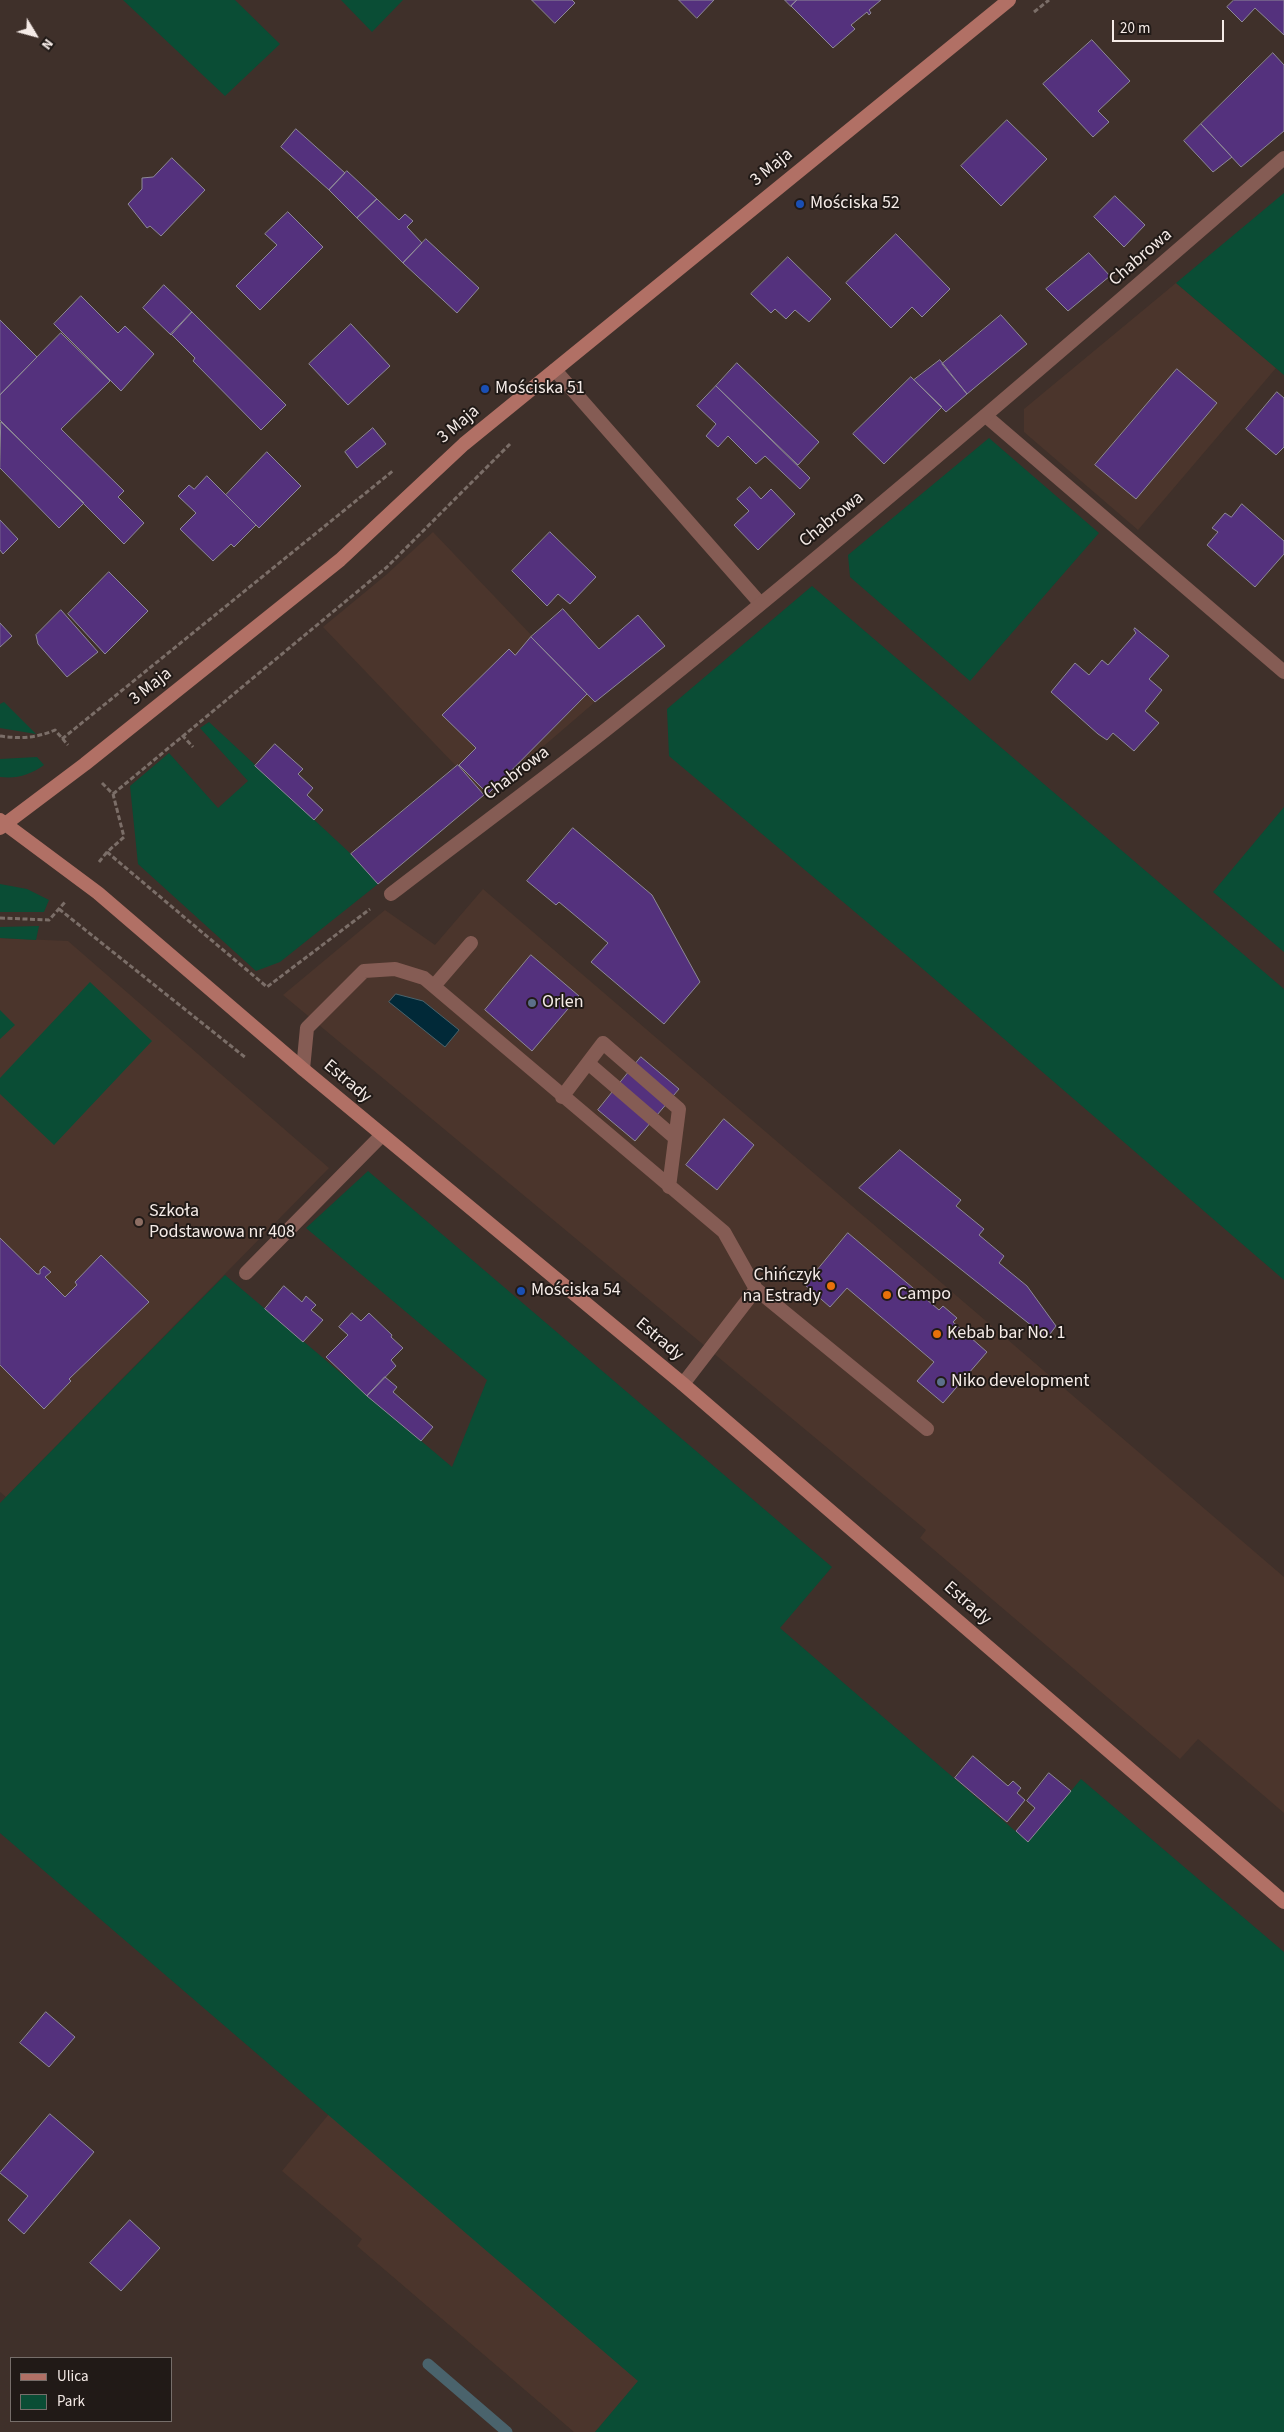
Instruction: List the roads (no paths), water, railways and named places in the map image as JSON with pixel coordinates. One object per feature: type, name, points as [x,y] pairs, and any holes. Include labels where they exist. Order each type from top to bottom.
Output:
[{"type":"main road","name":"3 Maja","points":[[2,824],[85,764],[340,560],[464,444],[1009,0]]},
{"type":"main road","name":"Estrady","points":[[2,824],[98,893],[303,1069],[683,1384],[1284,1902]]},
{"type":"street","name":"Chabrowa","points":[[391,894],[616,722],[987,416],[1284,158]]},
{"type":"street","points":[[555,370],[760,603]]},
{"type":"street","points":[[987,416],[1284,672]]},
{"type":"street","points":[[434,986],[471,943]]},
{"type":"street","points":[[303,1069],[307,1028],[364,971],[395,969],[424,978],[562,1097],[724,1232],[756,1289],[927,1428]]},
{"type":"street","points":[[562,1097],[604,1043],[679,1109],[669,1187]]},
{"type":"street","points":[[588,1063],[674,1137]]},
{"type":"street","points":[[246,1273],[382,1135]]},
{"type":"street","points":[[683,1384],[756,1289]]},
{"type":"water","points":[[396,994],[423,1001],[459,1030],[445,1047],[389,1002]]},
{"type":"waterway","points":[[428,2364],[507,2432]]},
{"type":"place","name":"Mościska 52","points":[[800,204]]},
{"type":"place","name":"Mościska 51","points":[[485,389]]},
{"type":"place","name":"Orlen","points":[[532,1003]]},
{"type":"place","name":"Szkoła Podstawowa nr 408","points":[[139,1222]]},
{"type":"place","name":"Chińczyk na Estrady","points":[[831,1286]]},
{"type":"place","name":"Mościska 54","points":[[521,1291]]},
{"type":"place","name":"Campo","points":[[887,1295]]},
{"type":"place","name":"Kebab bar No. 1","points":[[937,1334]]},
{"type":"place","name":"Niko development","points":[[941,1382]]}]
